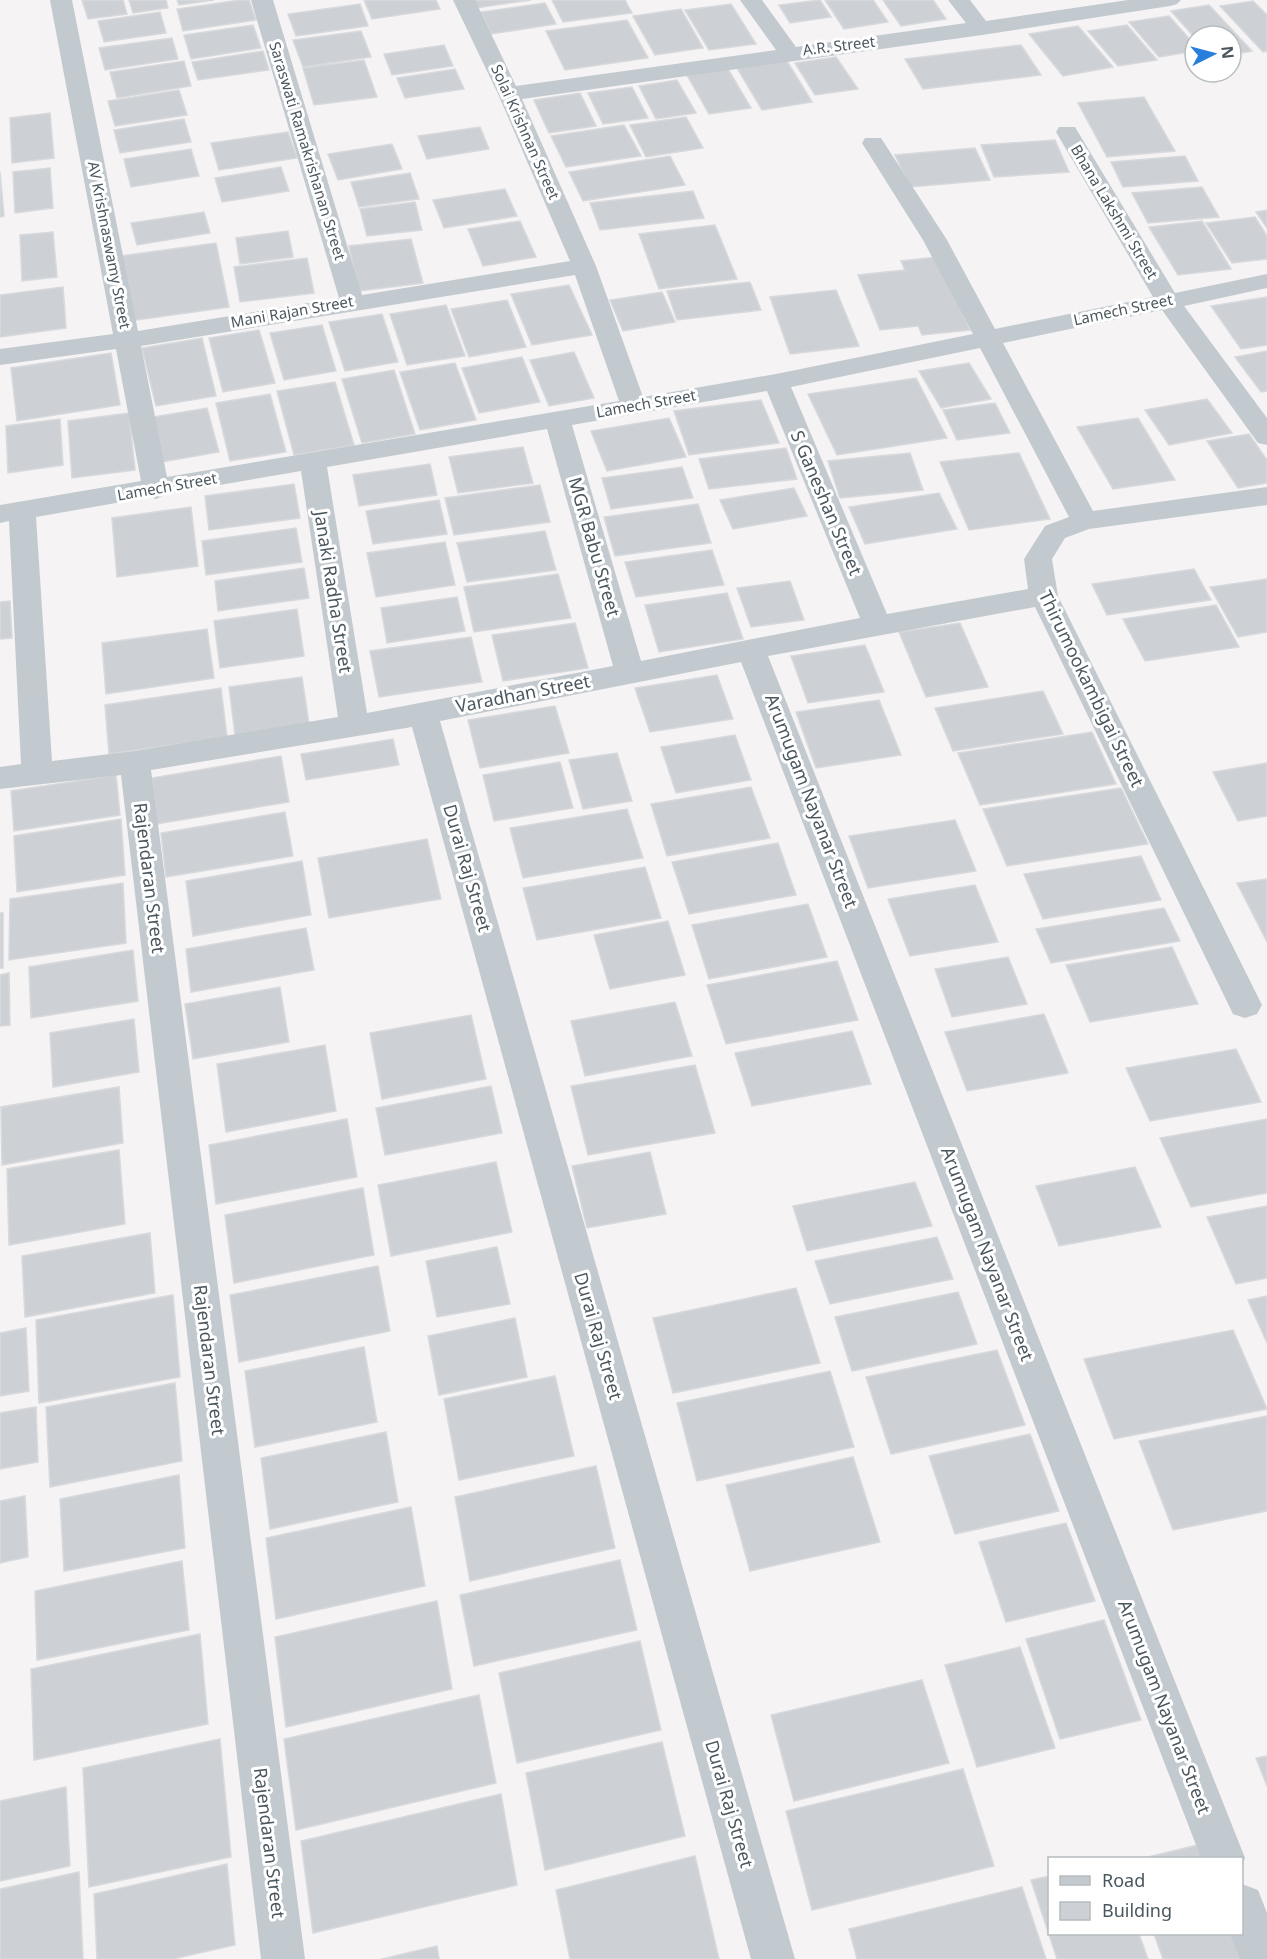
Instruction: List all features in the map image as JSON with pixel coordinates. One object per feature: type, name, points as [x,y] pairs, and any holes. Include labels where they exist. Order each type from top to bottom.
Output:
[{"type":"street","name":"AV Krishnaswamy Street","points":[[61,0],[156,490]]},
{"type":"street","name":"Saraswati Ramakrishanan Street","points":[[262,0],[352,301]]},
{"type":"street","name":"Solai Krishnan Street","points":[[464,0],[509,94],[584,266],[633,405]]},
{"type":"street","points":[[751,0],[789,52]]},
{"type":"street","points":[[959,0],[982,29]]},
{"type":"street","name":"A.R. Street","points":[[509,94],[789,52],[982,29],[1170,0]]},
{"type":"street","name":"Bhana Lakshmi Street","points":[[1067,132],[1167,300],[1267,437]]},
{"type":"street","points":[[873,143],[934,240],[1085,521]]},
{"type":"street","name":"Mani Rajan Street","points":[[0,357],[128,340],[352,301],[584,266]]},
{"type":"street","name":"Lamech Street","points":[[11,513],[156,490],[314,461],[558,421],[633,405],[776,382],[1267,281]]},
{"type":"street","name":"S Ganeshan Street","points":[[776,382],[877,625]]},
{"type":"street","name":"MGR Babu Street","points":[[558,421],[630,674]]},
{"type":"street","name":"Janaki Radha Street","points":[[314,461],[354,724]]},
{"type":"street","name":"Thirumookambigai Street","points":[[1245,1005],[1044,596],[1038,559],[1055,532],[1085,521],[1267,496]]},
{"type":"street","points":[[11,513],[37,772]]},
{"type":"street","name":"Varadhan Street","points":[[0,778],[135,762],[423,714],[877,625],[1044,596]]},
{"type":"street","name":"Arumugam Nayanar Street","points":[[751,649],[1223,1857]]},
{"type":"street","name":"Durai Raj Street","points":[[423,714],[773,1959]]},
{"type":"street","name":"Rajendaran Street","points":[[135,762],[283,1959]]},
{"type":"street","points":[[1243,1909],[1262,1959]]},
{"type":"building","points":[[82,0],[123,0],[127,14],[88,19]]},
{"type":"building","points":[[129,0],[166,0],[168,8],[133,13]]},
{"type":"building","points":[[177,0],[214,0],[179,5]]},
{"type":"building","points":[[249,0],[256,20],[183,31],[177,9]]},
{"type":"building","points":[[364,0],[436,0],[440,9],[372,19]]},
{"type":"building","points":[[473,0],[531,0],[476,8]]},
{"type":"building","points":[[552,0],[625,0],[632,13],[563,22]]},
{"type":"building","points":[[820,0],[831,17],[790,23],[779,5]]},
{"type":"building","points":[[825,0],[873,0],[888,22],[844,29]]},
{"type":"building","points":[[883,0],[933,0],[946,19],[901,26]]},
{"type":"building","points":[[1253,1],[1267,15],[1267,51],[1263,52],[1243,31],[1243,24],[1237,24],[1220,6]]},
{"type":"building","points":[[545,3],[556,24],[491,34],[481,12]]},
{"type":"building","points":[[360,4],[368,26],[296,36],[288,14]]},
{"type":"building","points":[[731,4],[756,44],[709,50],[685,10]]},
{"type":"building","points":[[1209,5],[1227,24],[1183,24],[1171,11]]},
{"type":"building","points":[[681,9],[703,48],[655,55],[633,16]]},
{"type":"building","points":[[160,12],[166,33],[104,42],[98,21]]},
{"type":"building","points":[[1169,16],[1183,32],[1183,53],[1159,57],[1129,22]]},
{"type":"building","points":[[627,20],[648,58],[565,70],[546,31]]},
{"type":"building","points":[[253,25],[261,48],[191,59],[184,35]]},
{"type":"building","points":[[1127,25],[1157,60],[1118,66],[1088,31]]},
{"type":"building","points":[[1078,26],[1113,67],[1063,76],[1029,34]]},
{"type":"building","points":[[361,31],[371,57],[303,67],[293,40]]},
{"type":"building","points":[[172,38],[178,59],[105,70],[99,48]]},
{"type":"building","points":[[1243,41],[1252,51],[1243,53]]},
{"type":"building","points":[[444,45],[453,66],[392,75],[384,54]]},
{"type":"building","points":[[1021,45],[1041,75],[923,89],[905,59]]},
{"type":"building","points":[[263,51],[269,70],[198,80],[192,62]]},
{"type":"building","points":[[836,57],[858,89],[815,95],[795,63]]},
{"type":"building","points":[[364,60],[377,97],[314,105],[303,68]]},
{"type":"building","points":[[184,61],[191,86],[117,98],[110,72]]},
{"type":"building","points":[[787,61],[812,102],[762,110],[737,68]]},
{"type":"building","points":[[455,69],[464,89],[405,98],[397,78]]},
{"type":"building","points":[[728,69],[751,108],[709,114],[687,75]]},
{"type":"building","points":[[677,80],[696,113],[656,119],[639,86]]},
{"type":"building","points":[[632,87],[648,118],[603,124],[588,93]]},
{"type":"building","points":[[179,90],[187,115],[115,126],[108,101]]},
{"type":"building","points":[[580,93],[596,126],[549,133],[534,100]]},
{"type":"building","points":[[1144,97],[1175,151],[1107,157],[1078,103]]},
{"type":"building","points":[[50,113],[54,158],[12,163],[10,118]]},
{"type":"building","points":[[686,117],[703,148],[646,157],[630,125]]},
{"type":"building","points":[[184,119],[191,142],[120,153],[114,130]]},
{"type":"building","points":[[624,125],[641,156],[566,167],[551,136]]},
{"type":"building","points":[[480,127],[489,149],[427,159],[418,136]]},
{"type":"building","points":[[288,132],[297,158],[219,170],[211,143]]},
{"type":"building","points":[[1055,140],[1069,172],[994,177],[981,145]]},
{"type":"building","points":[[392,144],[402,169],[338,180],[328,154]]},
{"type":"building","points":[[975,148],[990,180],[910,187],[895,155]]},
{"type":"building","points":[[191,149],[199,176],[131,187],[124,159]]},
{"type":"building","points":[[670,156],[685,185],[583,201],[569,172]]},
{"type":"building","points":[[1185,156],[1198,181],[1123,187],[1111,162]]},
{"type":"building","points":[[281,167],[289,191],[222,202],[215,178]]},
{"type":"building","points":[[50,168],[53,208],[15,213],[13,172]]},
{"type":"building","points":[[0,172],[4,216],[0,217]]},
{"type":"building","points":[[410,173],[419,199],[359,207],[351,182]]},
{"type":"building","points":[[1202,187],[1219,217],[1148,223],[1132,193]]},
{"type":"building","points":[[505,189],[517,216],[444,228],[433,200]]},
{"type":"building","points":[[693,191],[704,218],[600,230],[590,203]]},
{"type":"building","points":[[415,202],[422,230],[367,236],[360,209]]},
{"type":"building","points":[[1267,210],[1267,228],[1256,212]]},
{"type":"building","points":[[204,212],[210,233],[137,245],[131,223]]},
{"type":"building","points":[[1255,217],[1267,236],[1267,259],[1232,263],[1206,223]]},
{"type":"building","points":[[520,221],[536,257],[483,266],[468,229]]},
{"type":"building","points":[[1202,221],[1231,269],[1178,275],[1149,227]]},
{"type":"building","points":[[715,225],[737,279],[659,289],[639,234]]},
{"type":"building","points":[[288,231],[293,257],[240,264],[236,238]]},
{"type":"building","points":[[53,232],[57,277],[22,281],[20,235]]},
{"type":"building","points":[[411,239],[423,283],[359,291],[349,246]]},
{"type":"building","points":[[216,243],[229,307],[130,321],[121,256]]},
{"type":"building","points":[[937,257],[970,330],[922,335],[918,326],[880,330],[858,275],[905,270],[901,261]]},
{"type":"building","points":[[307,258],[314,293],[240,302],[234,267]]},
{"type":"building","points":[[750,282],[761,310],[677,320],[667,291]]},
{"type":"building","points":[[569,285],[592,335],[532,345],[511,294]]},
{"type":"building","points":[[63,287],[66,328],[0,337],[0,295]]},
{"type":"building","points":[[836,290],[859,346],[790,354],[770,297]]},
{"type":"building","points":[[662,292],[675,322],[623,331],[610,300]]},
{"type":"building","points":[[1267,297],[1267,345],[1241,349],[1211,306]]},
{"type":"building","points":[[507,300],[526,347],[469,357],[451,309]]},
{"type":"building","points":[[446,305],[465,356],[407,365],[390,314]]},
{"type":"building","points":[[382,314],[398,362],[345,371],[329,322]]},
{"type":"building","points":[[322,325],[336,371],[284,380],[270,333]]},
{"type":"building","points":[[259,330],[275,383],[223,392],[209,338]]},
{"type":"building","points":[[202,338],[216,396],[156,406],[142,348]]},
{"type":"building","points":[[1267,351],[1267,391],[1261,392],[1235,357]]},
{"type":"building","points":[[574,352],[594,398],[549,406],[530,360]]},
{"type":"building","points":[[111,353],[120,405],[17,421],[11,368]]},
{"type":"building","points":[[522,357],[540,402],[479,413],[462,368]]},
{"type":"building","points":[[455,363],[476,420],[420,430],[400,372]]},
{"type":"building","points":[[969,363],[991,399],[941,408],[919,371]]},
{"type":"building","points":[[394,370],[415,434],[362,443],[342,379]]},
{"type":"building","points":[[916,378],[947,438],[837,455],[808,394]]},
{"type":"building","points":[[335,382],[354,445],[294,455],[277,391]]},
{"type":"building","points":[[270,394],[286,452],[230,461],[216,403]]},
{"type":"building","points":[[1207,399],[1232,433],[1169,445],[1145,410]]},
{"type":"building","points":[[761,400],[779,443],[689,455],[674,411]]},
{"type":"building","points":[[995,403],[1010,433],[957,440],[943,410]]},
{"type":"building","points":[[207,408],[219,452],[162,462],[153,417]]},
{"type":"building","points":[[129,413],[135,470],[72,478],[68,421]]},
{"type":"building","points":[[669,418],[686,457],[607,471],[591,431]]},
{"type":"building","points":[[1138,418],[1175,480],[1113,489],[1077,427]]},
{"type":"building","points":[[60,419],[63,465],[8,473],[6,426]]},
{"type":"building","points":[[1249,434],[1267,460],[1267,483],[1238,488],[1207,441]]},
{"type":"building","points":[[523,447],[533,483],[458,493],[449,457]]},
{"type":"building","points":[[786,448],[797,479],[709,489],[699,459]]},
{"type":"building","points":[[910,453],[923,490],[840,498],[828,461]]},
{"type":"building","points":[[1019,453],[1050,519],[969,530],[940,462]]},
{"type":"building","points":[[430,464],[437,495],[359,506],[353,475]]},
{"type":"building","points":[[682,467],[693,498],[611,509],[602,478]]},
{"type":"building","points":[[294,484],[300,518],[209,530],[205,496]]},
{"type":"building","points":[[540,485],[550,522],[454,535],[445,498]]},
{"type":"building","points":[[794,488],[807,516],[733,529],[720,500]]},
{"type":"building","points":[[939,493],[957,529],[865,544],[849,507]]},
{"type":"building","points":[[439,500],[447,534],[373,544],[366,511]]},
{"type":"building","points":[[698,504],[711,543],[615,556],[604,517]]},
{"type":"building","points":[[191,507],[198,566],[117,577],[112,518]]},
{"type":"building","points":[[296,528],[302,562],[206,575],[202,541]]},
{"type":"building","points":[[545,531],[556,570],[467,582],[457,543]]},
{"type":"building","points":[[445,542],[455,585],[376,597],[367,553]]},
{"type":"building","points":[[712,550],[724,585],[636,597],[625,562]]},
{"type":"building","points":[[304,568],[309,598],[218,611],[215,581]]},
{"type":"building","points":[[1194,569],[1211,600],[1107,615],[1092,584]]},
{"type":"building","points":[[558,574],[571,618],[474,632],[464,587]]},
{"type":"building","points":[[1267,579],[1267,632],[1238,637],[1210,587]]},
{"type":"building","points":[[790,581],[804,620],[751,627],[737,588]]},
{"type":"building","points":[[727,593],[743,639],[659,652],[645,605]]},
{"type":"building","points":[[457,597],[465,631],[387,643],[381,608]]},
{"type":"building","points":[[10,601],[12,638],[0,639],[0,602]]},
{"type":"building","points":[[1216,605],[1239,647],[1145,661],[1123,619]]},
{"type":"building","points":[[297,609],[304,656],[220,668],[214,621]]},
{"type":"building","points":[[575,623],[588,668],[503,681],[492,635]]},
{"type":"building","points":[[960,623],[988,687],[926,697],[899,632]]},
{"type":"building","points":[[207,629],[214,678],[106,694],[102,643]]},
{"type":"building","points":[[471,637],[482,682],[379,697],[370,651]]},
{"type":"building","points":[[865,645],[884,692],[808,703],[791,656]]},
{"type":"building","points":[[717,675],[733,719],[650,732],[635,688]]},
{"type":"building","points":[[302,677],[309,724],[235,735],[229,687]]},
{"type":"building","points":[[221,688],[227,737],[109,754],[105,705]]},
{"type":"building","points":[[1043,691],[1063,734],[953,751],[935,708]]},
{"type":"building","points":[[879,700],[901,755],[816,768],[796,712]]},
{"type":"building","points":[[555,706],[569,753],[480,768],[468,720]]},
{"type":"building","points":[[1092,732],[1116,784],[980,805],[958,753]]},
{"type":"building","points":[[735,735],[751,780],[676,793],[661,747]]},
{"type":"building","points":[[393,739],[399,765],[306,780],[301,754]]},
{"type":"building","points":[[617,753],[632,801],[583,809],[569,760]]},
{"type":"building","points":[[281,756],[289,802],[157,824],[152,778]]},
{"type":"building","points":[[560,762],[573,808],[494,821],[483,775]]},
{"type":"building","points":[[1267,763],[1267,816],[1238,821],[1213,772]]},
{"type":"building","points":[[116,775],[120,815],[14,831],[11,791]]},
{"type":"building","points":[[751,787],[770,838],[667,856],[651,804]]},
{"type":"building","points":[[1121,788],[1148,844],[1007,866],[983,809]]},
{"type":"building","points":[[627,809],[643,858],[523,878],[510,828]]},
{"type":"building","points":[[285,812],[293,856],[166,877],[161,833]]},
{"type":"building","points":[[121,819],[125,875],[17,892],[14,836]]},
{"type":"building","points":[[955,820],[976,871],[868,888],[849,836]]},
{"type":"building","points":[[427,839],[441,899],[329,918],[318,858]]},
{"type":"building","points":[[778,843],[796,895],[689,914],[672,862]]},
{"type":"building","points":[[1141,856],[1161,900],[1043,919],[1024,874]]},
{"type":"building","points":[[302,861],[311,915],[193,936],[186,881]]},
{"type":"building","points":[[645,867],[661,918],[537,940],[523,888]]},
{"type":"building","points":[[1267,879],[1267,942],[1237,883]]},
{"type":"building","points":[[123,883],[126,943],[9,960],[10,899]]},
{"type":"building","points":[[975,885],[998,942],[910,956],[888,899]]},
{"type":"building","points":[[808,904],[827,957],[709,979],[692,925]]},
{"type":"building","points":[[1164,908],[1180,941],[1051,963],[1036,929]]},
{"type":"building","points":[[0,913],[3,913],[3,968],[0,968]]},
{"type":"building","points":[[668,921],[685,975],[610,989],[594,935]]},
{"type":"building","points":[[306,928],[314,970],[191,992],[186,949]]},
{"type":"building","points":[[1172,947],[1198,1004],[1090,1022],[1066,965]]},
{"type":"building","points":[[133,950],[138,1001],[31,1018],[29,967]]},
{"type":"building","points":[[1008,957],[1027,1004],[952,1017],[935,969]]},
{"type":"building","points":[[837,961],[858,1020],[726,1044],[707,985]]},
{"type":"building","points":[[9,973],[10,1025],[0,1026],[0,975]]},
{"type":"building","points":[[280,987],[289,1042],[193,1059],[185,1004]]},
{"type":"building","points":[[675,1002],[692,1056],[585,1076],[571,1021]]},
{"type":"building","points":[[1044,1014],[1068,1073],[967,1091],[945,1032]]},
{"type":"building","points":[[471,1015],[486,1079],[382,1099],[370,1033]]},
{"type":"building","points":[[134,1019],[139,1072],[53,1087],[50,1033]]},
{"type":"building","points":[[852,1031],[871,1084],[752,1106],[735,1053]]},
{"type":"building","points":[[325,1045],[336,1111],[226,1132],[217,1064]]},
{"type":"building","points":[[1236,1049],[1261,1102],[1150,1121],[1126,1068]]},
{"type":"building","points":[[695,1065],[715,1133],[588,1155],[571,1086]]},
{"type":"building","points":[[491,1086],[502,1133],[385,1155],[376,1108]]},
{"type":"building","points":[[119,1087],[123,1143],[2,1165],[1,1107]]},
{"type":"building","points":[[347,1119],[357,1177],[216,1204],[209,1145]]},
{"type":"building","points":[[1267,1119],[1267,1193],[1191,1207],[1160,1138]]},
{"type":"building","points":[[119,1150],[125,1224],[9,1245],[7,1169]]},
{"type":"building","points":[[650,1152],[666,1214],[587,1228],[572,1166]]},
{"type":"building","points":[[496,1162],[512,1232],[391,1256],[378,1185]]},
{"type":"building","points":[[1135,1167],[1161,1227],[1059,1246],[1036,1186]]},
{"type":"building","points":[[915,1182],[932,1226],[807,1251],[793,1206]]},
{"type":"building","points":[[363,1188],[374,1255],[234,1283],[225,1215]]},
{"type":"building","points":[[1267,1206],[1267,1278],[1236,1284],[1207,1217]]},
{"type":"building","points":[[150,1233],[155,1293],[25,1317],[22,1256]]},
{"type":"building","points":[[937,1237],[953,1279],[830,1304],[815,1261]]},
{"type":"building","points":[[497,1247],[510,1304],[437,1317],[426,1261]]},
{"type":"building","points":[[378,1266],[390,1331],[239,1362],[230,1295]]},
{"type":"building","points":[[796,1288],[820,1363],[673,1393],[653,1318]]},
{"type":"building","points":[[958,1292],[977,1344],[852,1371],[835,1317]]},
{"type":"building","points":[[173,1295],[180,1377],[39,1403],[36,1320]]},
{"type":"building","points":[[1267,1296],[1267,1343],[1248,1300]]},
{"type":"building","points":[[515,1318],[527,1377],[439,1395],[428,1336]]},
{"type":"building","points":[[26,1328],[29,1391],[0,1396],[0,1333]]},
{"type":"building","points":[[1233,1330],[1267,1409],[1114,1439],[1084,1359]]},
{"type":"building","points":[[364,1347],[377,1422],[255,1447],[245,1371]]},
{"type":"building","points":[[997,1350],[1025,1425],[891,1454],[866,1377]]},
{"type":"building","points":[[830,1371],[854,1447],[697,1481],[677,1403]]},
{"type":"building","points":[[555,1376],[574,1456],[459,1480],[444,1399]]},
{"type":"building","points":[[175,1383],[182,1461],[50,1487],[46,1407]]},
{"type":"building","points":[[36,1407],[38,1462],[0,1469],[0,1413]]},
{"type":"building","points":[[1267,1416],[1267,1511],[1173,1530],[1139,1441]]},
{"type":"building","points":[[386,1432],[398,1502],[270,1529],[261,1458]]},
{"type":"building","points":[[1030,1434],[1059,1511],[955,1534],[929,1456]]},
{"type":"building","points":[[853,1457],[880,1542],[750,1571],[726,1485]]},
{"type":"building","points":[[596,1466],[615,1548],[470,1581],[455,1497]]},
{"type":"building","points":[[179,1475],[185,1548],[64,1571],[60,1499]]},
{"type":"building","points":[[25,1496],[28,1557],[0,1563],[0,1501]]},
{"type":"building","points":[[411,1507],[425,1586],[276,1619],[266,1538]]},
{"type":"building","points":[[1066,1523],[1095,1601],[1006,1622],[979,1542]]},
{"type":"building","points":[[620,1560],[637,1630],[474,1666],[460,1595]]},
{"type":"building","points":[[182,1561],[189,1630],[37,1660],[35,1591]]},
{"type":"building","points":[[437,1601],[452,1689],[286,1727],[275,1637]]},
{"type":"building","points":[[1104,1620],[1141,1720],[1060,1739],[1026,1639]]},
{"type":"building","points":[[200,1634],[208,1724],[34,1760],[31,1669]]},
{"type":"building","points":[[640,1641],[661,1730],[517,1763],[499,1673]]},
{"type":"building","points":[[1020,1647],[1055,1748],[977,1767],[945,1665]]},
{"type":"building","points":[[922,1680],[949,1763],[794,1801],[771,1715]]},
{"type":"building","points":[[479,1695],[496,1783],[296,1830],[284,1739]]},
{"type":"building","points":[[220,1739],[231,1857],[89,1887],[83,1768]]},
{"type":"building","points":[[662,1742],[685,1836],[545,1870],[526,1773]]},
{"type":"building","points":[[1267,1756],[1267,1786],[1256,1758]]},
{"type":"building","points":[[963,1769],[994,1866],[812,1910],[786,1811]]},
{"type":"building","points":[[66,1787],[70,1866],[0,1881],[0,1801]]},
{"type":"building","points":[[501,1794],[517,1885],[313,1933],[301,1841]]},
{"type":"building","points":[[1202,1844],[1208,1857],[1148,1857]]},
{"type":"building","points":[[695,1856],[719,1959],[570,1959],[556,1890]]},
{"type":"building","points":[[227,1864],[235,1945],[173,1959],[97,1959],[94,1894]]},
{"type":"building","points":[[79,1872],[83,1959],[0,1959],[0,1889]]},
{"type":"building","points":[[1048,1876],[1048,1932],[1031,1880]]},
{"type":"building","points":[[1022,1887],[1046,1959],[857,1959],[849,1929]]},
{"type":"building","points":[[1049,1935],[1139,1935],[1148,1959],[1057,1959]]},
{"type":"building","points":[[1154,1935],[1236,1935],[1246,1959],[1163,1959]]},
{"type":"building","points":[[437,1946],[439,1959],[382,1959]]}]
